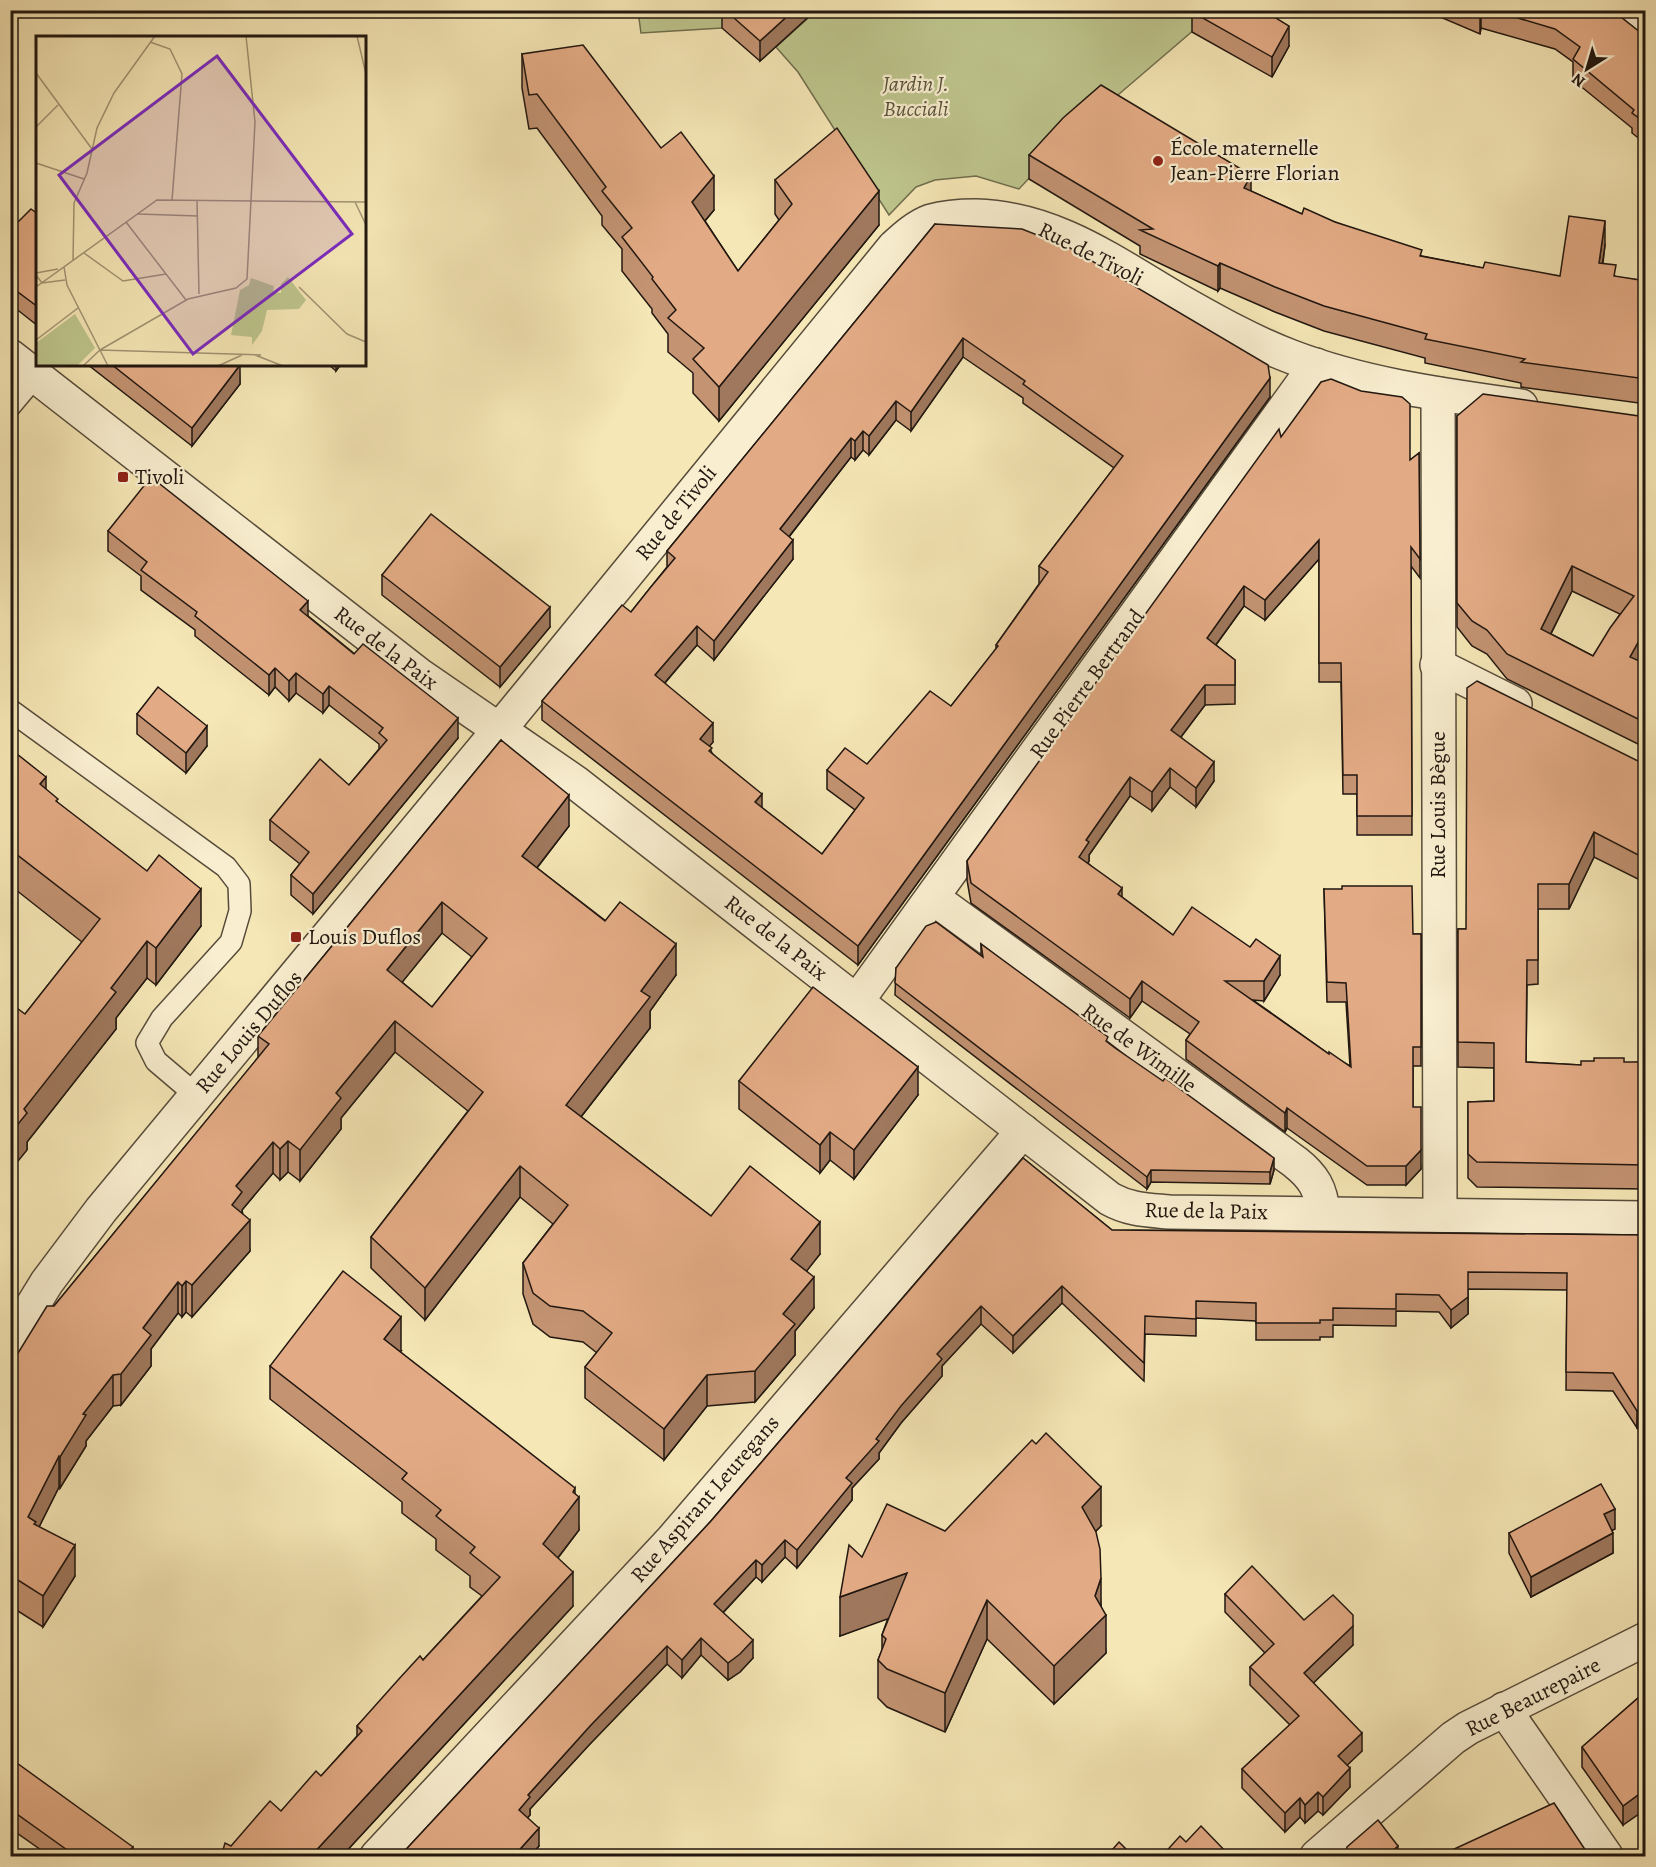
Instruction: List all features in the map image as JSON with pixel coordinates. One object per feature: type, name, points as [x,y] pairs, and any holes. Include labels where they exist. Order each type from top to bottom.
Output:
[{"type":"street","points":[[1635,10],[1646,19]]},
{"type":"street","name":"Rue de Tivoli","points":[[499,730],[894,247],[917,228],[931,221],[987,216],[1042,227],[1081,244],[1236,333],[1355,378],[1438,394],[1553,410]]},
{"type":"street","name":"Rue de la Paix","points":[[23,365],[418,674],[575,782],[1110,1199],[1123,1206],[1136,1210],[1646,1218]]},
{"type":"street","name":"Rue Pierre Bertrand","points":[[857,1001],[1316,365]]},
{"type":"street","name":"Rue Louis Bègue","points":[[1438,394],[1440,1215]]},
{"type":"street","points":[[1437,664],[1541,717]]},
{"type":"street","name":"Rue Louis Duflos","points":[[10,1342],[47,1282],[82,1234],[499,730]]},
{"type":"street","name":"Rue de Wimille","points":[[933,898],[1309,1173],[1318,1186],[1323,1213]]},
{"type":"street","name":"Rue Aspirant Leuregans","points":[[377,1857],[672,1539],[1023,1131]]},
{"type":"street","name":"Rue Beaurepaire","points":[[1317,1857],[1453,1738],[1481,1720],[1646,1639]]},
{"type":"street","points":[[1504,1709],[1606,1857]]},
{"type":"lane","points":[[10,405],[23,365]]},
{"type":"lane","points":[[10,710],[226,867],[239,884],[240,911],[231,942],[162,1018],[147,1043],[156,1061],[196,1095]]},
{"type":"green space","points":[[638,11],[737,11],[722,28],[641,33]]},
{"type":"green space","name":"Jardin J. Bucciali","points":[[816,11],[1216,11],[1063,142],[1019,189],[976,176],[935,180],[916,187],[889,215],[798,72],[776,47]]},
{"type":"building","points":[[725,10],[794,10],[760,41]]},
{"type":"building","points":[[1193,10],[1263,10],[1289,26],[1272,57],[1192,12]]},
{"type":"building","points":[[1491,10],[1612,10],[1646,37],[1646,123],[1632,113],[1634,110],[1573,59],[1580,47],[1555,29]]},
{"type":"building","points":[[583,45],[661,148],[681,132],[714,176],[692,202],[738,271],[792,204],[775,180],[837,128],[879,191],[719,387],[693,359],[704,348],[668,318],[676,310],[622,237],[632,228],[602,191],[606,187],[537,94],[529,95],[522,54]]},
{"type":"building","points":[[1101,85],[1251,175],[1244,188],[1302,214],[1304,208],[1335,222],[1422,250],[1420,256],[1483,268],[1485,262],[1560,276],[1569,216],[1605,221],[1599,263],[1616,265],[1614,276],[1646,281],[1646,379],[1521,362],[1525,359],[1425,339],[1427,334],[1324,306],[1220,263],[1218,266],[1140,230],[1153,229],[1029,155],[1063,118]]},
{"type":"building","points":[[31,209],[36,213],[36,306],[10,286],[10,230]]},
{"type":"building","points":[[935,224],[1022,229],[1070,248],[1268,365],[1270,378],[858,946],[542,701],[622,605],[631,612],[675,558],[667,551]],"holes":[[[963,338],[1025,381],[1023,384],[1123,456],[1039,566],[1048,572],[996,645],[998,646],[951,706],[930,691],[867,764],[845,748],[827,770],[864,798],[822,854],[755,802],[762,794],[709,751],[712,748],[700,739],[713,723],[655,675],[697,626],[714,641],[793,540],[780,529],[851,438],[855,441],[863,431],[869,436],[896,401],[911,412]]]},
{"type":"building","points":[[114,366],[239,366],[192,428]]},
{"type":"building","points":[[1331,379],[1361,391],[1402,397],[1410,404],[1410,460],[1419,453],[1420,559],[1411,547],[1412,816],[1357,816],[1357,775],[1343,775],[1341,663],[1319,663],[1319,540],[1265,600],[1244,586],[1207,638],[1235,660],[1235,685],[1205,685],[1171,730],[1214,762],[1196,788],[1170,768],[1152,792],[1130,777],[1086,840],[1089,842],[1079,857],[1122,888],[1118,894],[1173,935],[1192,907],[1250,947],[1256,939],[1280,956],[1264,981],[1225,981],[1351,1067],[1346,983],[1327,982],[1324,889],[1342,889],[1342,886],[1412,886],[1413,934],[1421,934],[1421,1047],[1413,1047],[1413,1107],[1421,1107],[1421,1150],[1406,1166],[1367,1166],[1287,1108],[1285,1113],[1186,1040],[1199,1022],[1142,981],[1130,999],[971,883],[967,861],[1279,429],[1281,437],[1321,382]]},
{"type":"building","points":[[1483,394],[1646,417],[1646,483],[1639,482],[1646,487],[1646,628],[1630,657],[1646,664],[1646,723],[1507,654],[1487,630],[1472,621],[1457,603],[1457,416]],"holes":[[[1572,566],[1634,596],[1593,656],[1541,629]]]},
{"type":"building","points":[[151,477],[308,601],[300,610],[354,654],[363,644],[458,718],[313,894],[291,875],[309,852],[270,820],[320,759],[349,785],[387,740],[379,733],[383,728],[329,686],[323,694],[296,673],[289,681],[275,668],[269,675],[195,616],[197,612],[141,570],[147,562],[108,531]]},
{"type":"building","points":[[431,514],[550,607],[500,667],[382,575]]},
{"type":"building","points":[[1477,681],[1646,763],[1646,859],[1594,832],[1569,884],[1538,884],[1538,960],[1527,960],[1526,1062],[1581,1065],[1581,1061],[1594,1061],[1594,1058],[1624,1058],[1624,1062],[1646,1062],[1646,1165],[1477,1162],[1468,1154],[1468,1102],[1494,1101],[1494,1043],[1458,1042],[1458,929],[1466,929],[1467,688]]},
{"type":"building","points":[[158,687],[207,726],[186,753],[137,714]]},
{"type":"building","points":[[501,740],[569,795],[522,856],[605,921],[620,902],[676,944],[641,991],[650,997],[566,1105],[711,1216],[750,1166],[820,1222],[791,1259],[814,1277],[783,1314],[795,1324],[755,1371],[707,1375],[664,1429],[585,1367],[612,1333],[583,1311],[550,1306],[533,1293],[523,1263],[568,1205],[520,1166],[425,1288],[371,1237],[483,1092],[395,1021],[336,1093],[341,1098],[300,1150],[288,1141],[280,1149],[273,1142],[236,1186],[242,1192],[232,1205],[250,1220],[192,1285],[186,1281],[182,1286],[178,1282],[143,1328],[151,1335],[121,1374],[113,1375],[83,1414],[86,1415],[59,1456],[28,1517],[36,1522],[34,1524],[75,1545],[43,1596],[10,1575],[10,1366],[47,1306],[54,1306],[269,1044],[258,1036]],"holes":[[[442,902],[487,938],[432,1007],[387,970]]]},
{"type":"building","points":[[12,750],[46,777],[40,784],[58,799],[56,801],[147,871],[159,855],[201,889],[156,948],[147,941],[111,988],[116,992],[24,1109],[27,1113],[10,1134],[10,1003],[25,1014],[100,919],[11,850],[17,842],[10,837],[10,753]]},
{"type":"building","points":[[936,922],[983,957],[981,944],[1108,1037],[1106,1041],[1115,1048],[1163,1081],[1165,1078],[1274,1158],[1270,1172],[1151,1170],[1147,1177],[895,983],[896,968],[926,926]]},
{"type":"building","points":[[813,987],[918,1067],[854,1150],[830,1132],[820,1145],[739,1081]]},
{"type":"building","points":[[1023,1158],[1112,1230],[1646,1235],[1646,1405],[1637,1411],[1613,1373],[1566,1372],[1567,1273],[1468,1272],[1468,1297],[1451,1310],[1439,1295],[1396,1294],[1396,1309],[1333,1308],[1333,1320],[1320,1320],[1320,1323],[1256,1323],[1256,1303],[1196,1301],[1196,1319],[1145,1316],[1144,1363],[1062,1286],[1013,1336],[981,1306],[937,1354],[942,1359],[901,1406],[876,1439],[879,1441],[846,1478],[852,1483],[797,1550],[785,1540],[762,1565],[756,1560],[714,1604],[753,1640],[740,1654],[728,1663],[701,1638],[682,1660],[667,1646],[528,1795],[530,1797],[519,1810],[539,1828],[513,1857],[399,1857],[711,1521]]},
{"type":"building","points":[[343,1271],[401,1317],[384,1339],[575,1488],[573,1492],[579,1497],[543,1544],[573,1572],[310,1857],[221,1857],[225,1843],[231,1846],[270,1801],[281,1811],[316,1771],[321,1776],[362,1731],[357,1726],[398,1680],[420,1656],[423,1660],[500,1577],[470,1553],[475,1547],[436,1516],[441,1510],[402,1479],[407,1473],[270,1366]]},
{"type":"building","points":[[1046,1433],[1101,1487],[1082,1507],[1096,1532],[1100,1549],[1101,1578],[1095,1596],[1106,1615],[1054,1666],[987,1600],[945,1693],[887,1669],[878,1660],[886,1639],[882,1635],[907,1573],[840,1597],[849,1545],[862,1557],[887,1504],[945,1531],[1032,1440],[1036,1444]]},
{"type":"building","points":[[1601,1484],[1615,1509],[1604,1514],[1613,1533],[1531,1577],[1509,1533]]},
{"type":"building","points":[[1252,1566],[1304,1620],[1333,1595],[1353,1615],[1353,1626],[1304,1673],[1362,1733],[1338,1756],[1350,1768],[1323,1797],[1318,1792],[1305,1805],[1300,1798],[1285,1813],[1242,1769],[1299,1716],[1250,1667],[1274,1644],[1225,1594]]},
{"type":"building","points":[[1646,1691],[1646,1789],[1623,1806],[1582,1747]]},
{"type":"building","points":[[10,1758],[133,1847],[123,1857],[77,1857],[10,1809]]},
{"type":"building","points":[[1554,1803],[1590,1857],[1437,1857]]},
{"type":"building","points":[[1378,1820],[1398,1846],[1385,1857],[1344,1857],[1347,1847]]},
{"type":"building","points":[[1201,1826],[1231,1857],[1161,1857],[1180,1836],[1186,1842]]},
{"type":"building","points":[[1119,1842],[1134,1857],[1106,1857]]},
{"type":"place","name":"École maternelle Jean-Pierre Florian","points":[[1158,161]]},
{"type":"place","name":"Tivoli","points":[[123,477]]},
{"type":"place","name":"Louis Duflos","points":[[296,937]]}]
